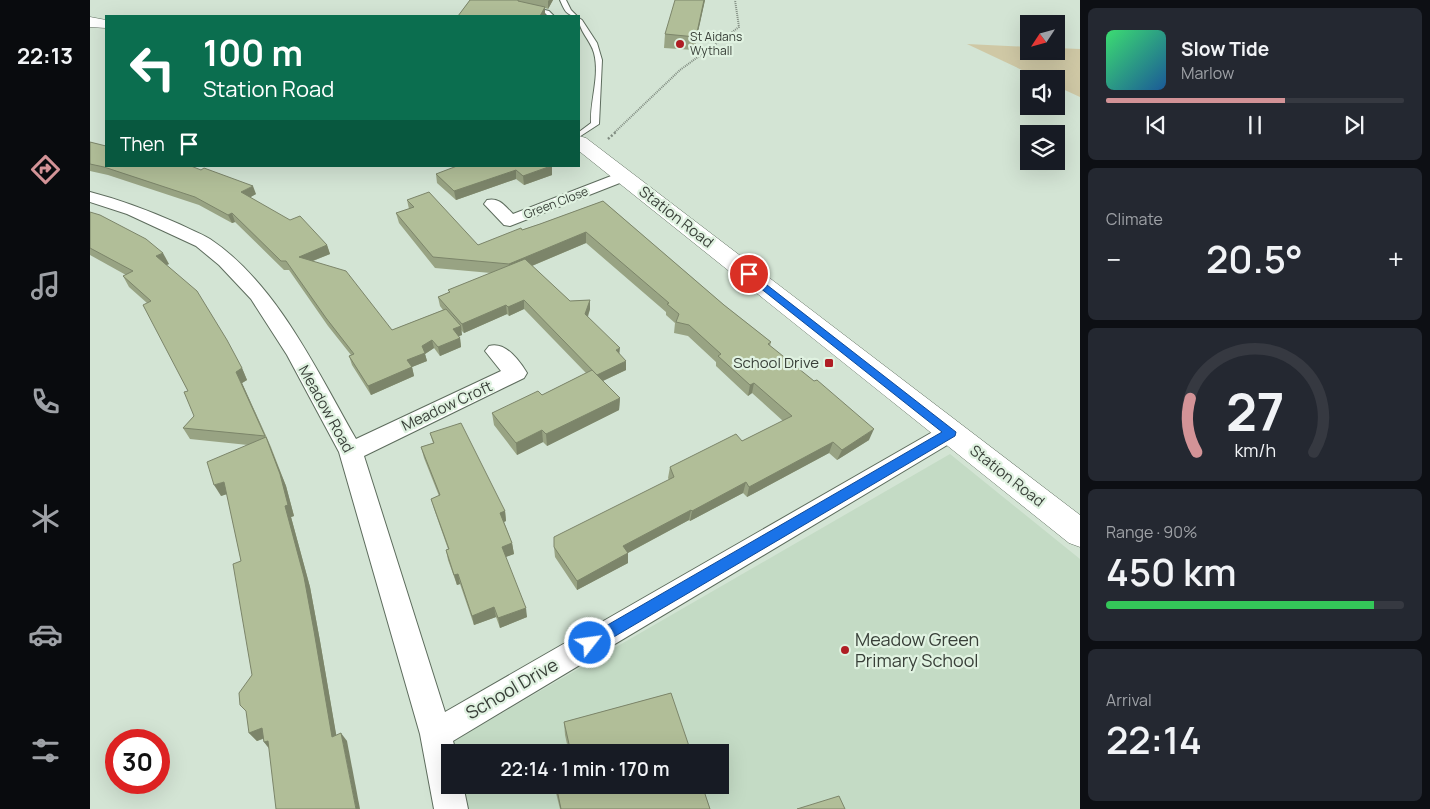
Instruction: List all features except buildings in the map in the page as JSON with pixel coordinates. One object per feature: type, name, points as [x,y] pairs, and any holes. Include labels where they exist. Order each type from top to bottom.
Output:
[{"type":"street","points":[[90,22],[105,24]]},
{"type":"street","name":"Station Road","points":[[584,143],[1080,533]]},
{"type":"street","name":"Green Close","points":[[493,204],[510,221],[624,176]]},
{"type":"street","name":"Meadow Road","points":[[90,197],[133,210],[202,242],[226,261],[258,295],[290,345],[351,452],[436,734],[451,809]]},
{"type":"street","name":"Meadow Croft","points":[[351,452],[516,373],[496,351]]},
{"type":"street","name":"School Drive","points":[[436,734],[950,432]]},
{"type":"lane","points":[[563,0],[568,11],[573,15]]},
{"type":"lane","points":[[521,7],[546,12],[550,15]]},
{"type":"lane","points":[[580,22],[597,51],[600,68],[594,112],[595,124],[584,143]]},
{"type":"path","points":[[584,143],[739,26],[735,0]]},
{"type":"shaded area","points":[[967,44],[1020,47],[1020,60],[1065,60],[1065,48],[1080,49],[1080,97],[1065,90],[1065,70],[1022,70]]},
{"type":"shaded area","name":"Meadow Green Primary School","points":[[950,454],[1080,559],[1080,809],[466,809],[463,794],[729,794],[729,744],[452,744],[452,742]]},
{"type":"place","name":"St Aidans Wythall","points":[[680,44]]},
{"type":"place","name":"School Drive","points":[[829,363]]},
{"type":"place","name":"Meadow Green Primary School","points":[[845,650]]},
{"type":"route","points":[[590,643],[950,432],[749,274]]}]
